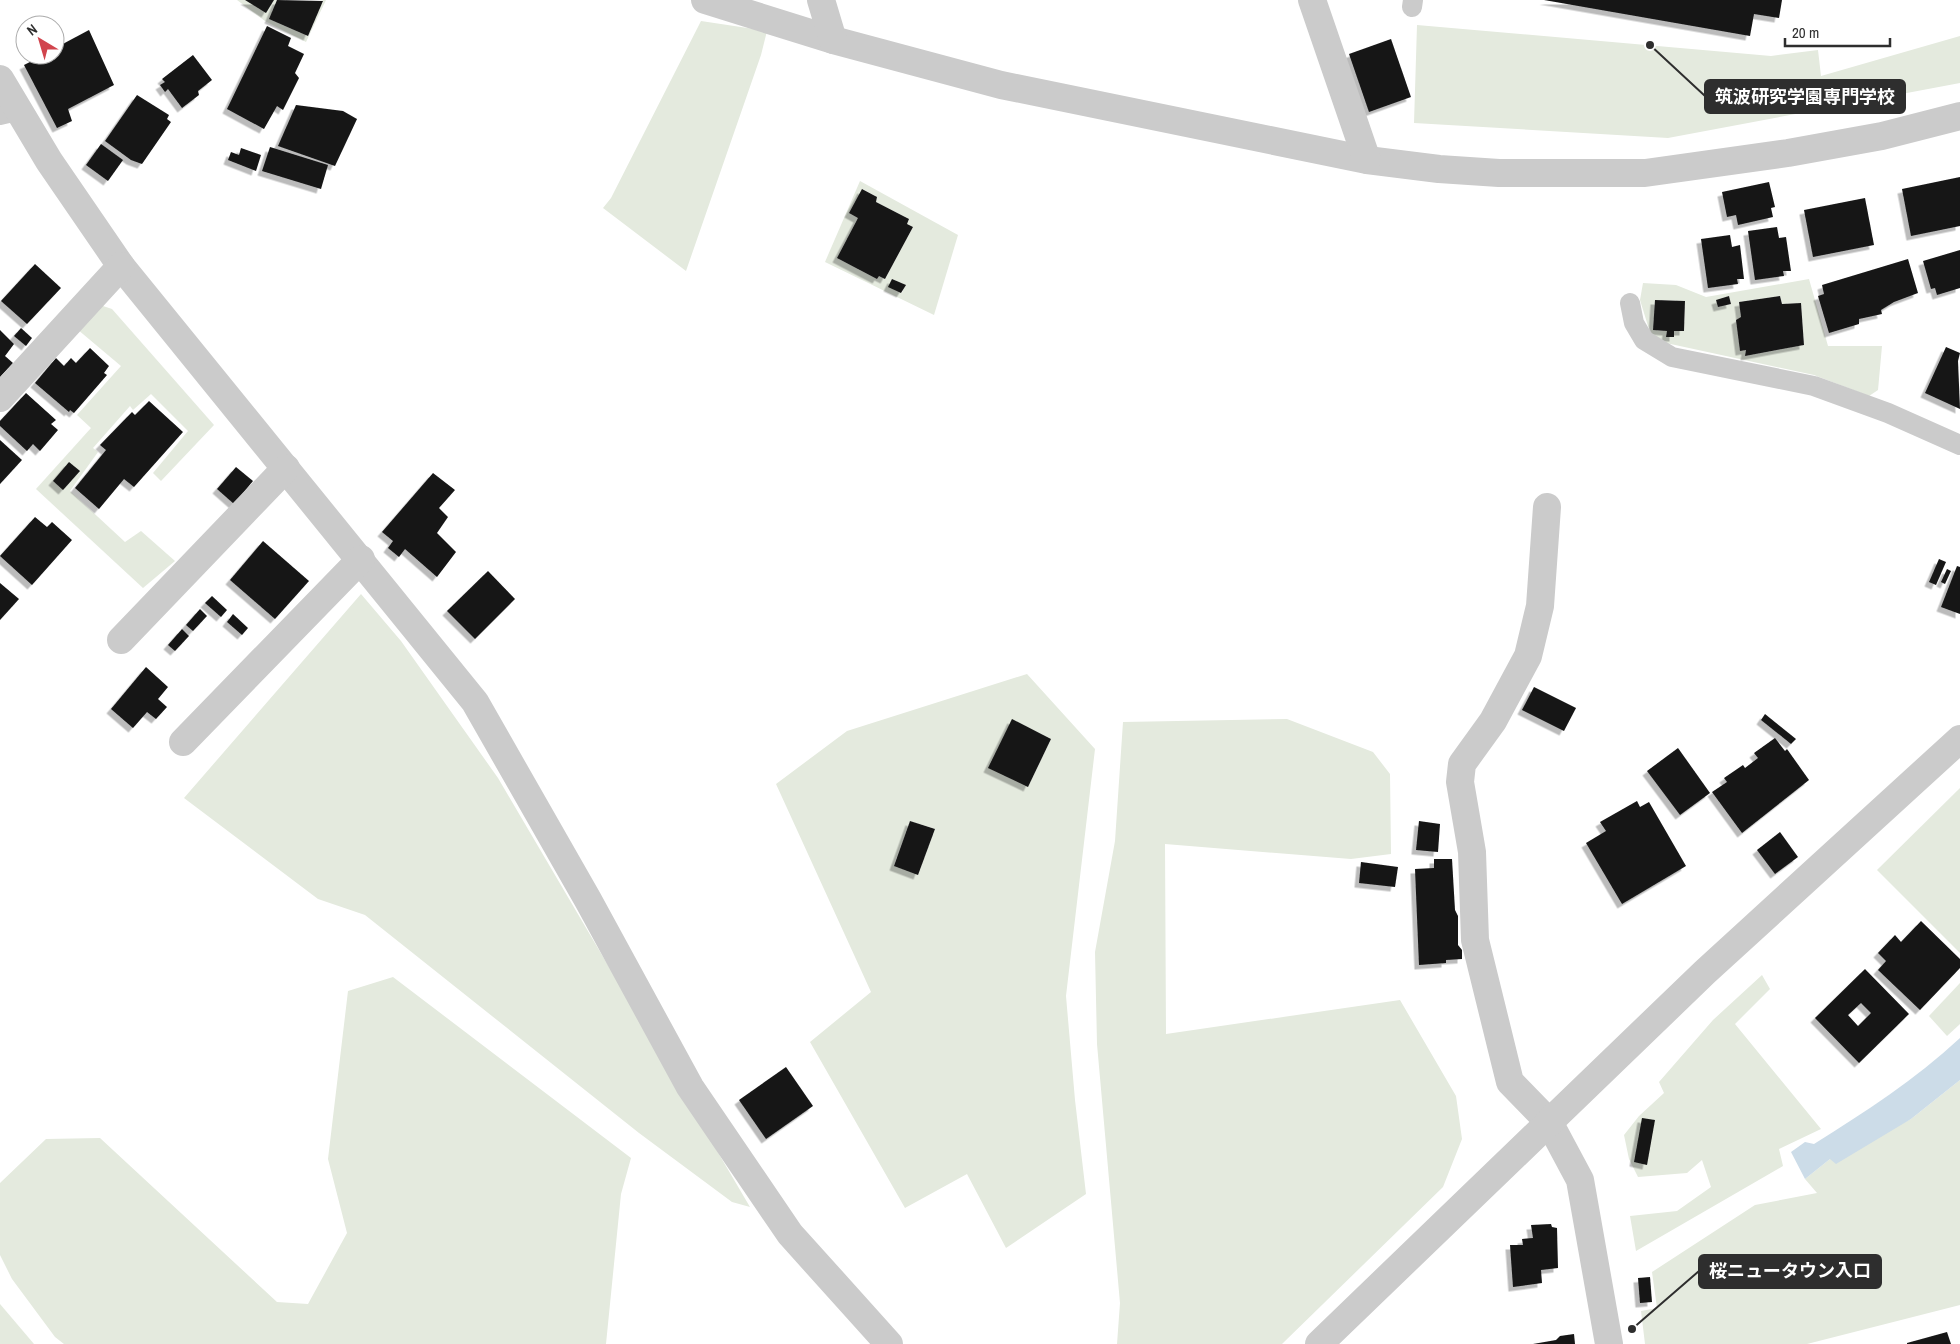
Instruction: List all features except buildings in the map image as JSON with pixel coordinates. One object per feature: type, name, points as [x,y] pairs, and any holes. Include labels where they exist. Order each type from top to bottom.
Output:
[{"type":"street","points":[[705,0],[833,40],[1001,85],[1367,160],[1406,166],[1499,173],[1645,173],[1798,152],[1882,136],[1960,116]]},
{"type":"street","points":[[820,0],[833,40]]},
{"type":"street","points":[[1312,0],[1367,160]]},
{"type":"street","points":[[0,79],[9,113],[121,266],[475,702],[588,900],[690,1087],[790,1234],[889,1344]]},
{"type":"street","points":[[0,398],[121,266]]},
{"type":"street","points":[[121,640],[286,468]]},
{"type":"street","points":[[1547,507],[1540,606],[1528,656],[1493,721],[1462,764],[1460,782],[1472,852],[1475,940],[1510,1082],[1549,1122],[1580,1180],[1609,1344]]},
{"type":"street","points":[[183,742],[360,560]]},
{"type":"street","points":[[1319,1344],[1705,972],[1960,739]]},
{"type":"lane","points":[[1630,303],[1634,323],[1644,340],[1672,357],[1814,386],[1888,413],[1960,445]]},
{"type":"shaded area","points":[[237,0],[277,0],[269,19],[308,36],[323,1],[321,0],[326,0],[306,42],[265,21]]},
{"type":"shaded area","points":[[701,21],[767,31],[761,55],[686,271],[603,208],[611,198]]},
{"type":"shaded area","points":[[1417,25],[1771,56],[1818,50],[1821,76],[1960,36],[1960,83],[1668,138],[1414,123]]},
{"type":"shaded area","points":[[860,181],[958,235],[934,315],[825,262]],"holes":[[[863,189],[877,197],[876,202],[909,219],[907,224],[913,227],[885,279],[879,276],[877,279],[837,258],[858,218],[849,213]],[[892,279],[905,285],[902,293],[889,287]]]},
{"type":"shaded area","points":[[1809,279],[1828,346],[1882,346],[1878,390],[1869,396],[1814,375],[1666,343],[1653,335],[1648,326],[1640,300],[1643,283],[1676,285],[1706,297]],"holes":[[[1729,296],[1731,304],[1718,307],[1717,300]],[[1780,296],[1782,304],[1801,303],[1804,345],[1745,356],[1746,350],[1740,351],[1736,320],[1741,317],[1739,302]],[[1655,300],[1685,301],[1684,331],[1674,331],[1673,337],[1666,337],[1667,331],[1653,330]]]},
{"type":"shaded area","points":[[100,305],[112,309],[214,425],[161,481],[153,473],[188,431],[151,394],[133,410],[130,406],[93,448],[98,452],[70,491],[125,542],[141,531],[175,561],[143,588],[36,489],[91,428],[77,415],[121,366],[77,329]]},
{"type":"shaded area","points":[[361,594],[401,641],[498,778],[750,1207],[732,1202],[639,1133],[365,915],[318,899],[184,798]]},
{"type":"shaded area","points":[[1027,674],[1095,749],[1066,996],[1086,1194],[1006,1248],[967,1174],[905,1208],[810,1042],[871,992],[776,784],[847,731]],"holes":[[[1012,720],[1051,739],[1028,787]],[[910,821],[935,829],[918,874],[894,865]]]},
{"type":"shaded area","points":[[1287,719],[1373,752],[1390,774],[1391,854],[1351,859],[1165,844],[1166,1034],[1400,1000],[1456,1096],[1462,1139],[1443,1187],[1282,1344],[1117,1344],[1120,1303],[1097,1044],[1095,952],[1115,841],[1123,722]]},
{"type":"shaded area","points":[[1960,788],[1960,953],[1877,870]]},
{"type":"shaded area","points":[[1762,975],[1770,989],[1735,1024],[1821,1129],[1779,1149],[1783,1166],[1636,1251],[1630,1216],[1677,1211],[1711,1187],[1702,1160],[1687,1173],[1638,1177],[1629,1159],[1624,1135],[1639,1116],[1664,1093],[1659,1082],[1713,1020]]},
{"type":"shaded area","points":[[393,977],[631,1158],[621,1194],[606,1344],[64,1344],[55,1337],[12,1279],[0,1255],[0,1183],[46,1139],[100,1138],[277,1302],[308,1304],[347,1233],[328,1159],[348,991]]},
{"type":"shaded area","points":[[1960,983],[1960,1024],[1947,1036],[1929,1016]]},
{"type":"shaded area","points":[[1960,1080],[1960,1305],[1807,1344],[1645,1344],[1641,1311],[1657,1308],[1652,1272],[1755,1205],[1817,1193],[1805,1179],[1830,1159],[1911,1119]]},
{"type":"shaded area","points":[[0,1304],[34,1344],[0,1344]]},
{"type":"water","points":[[1960,1038],[1960,1080],[1911,1119],[1836,1164],[1830,1159],[1805,1179],[1791,1152],[1805,1142],[1814,1144],[1871,1107],[1907,1082]]},
{"type":"place","name":"筑波研究学園専門学校","points":[[1650,45]]},
{"type":"place","name":"桜ニュータウン入口","points":[[1632,1329]]}]
